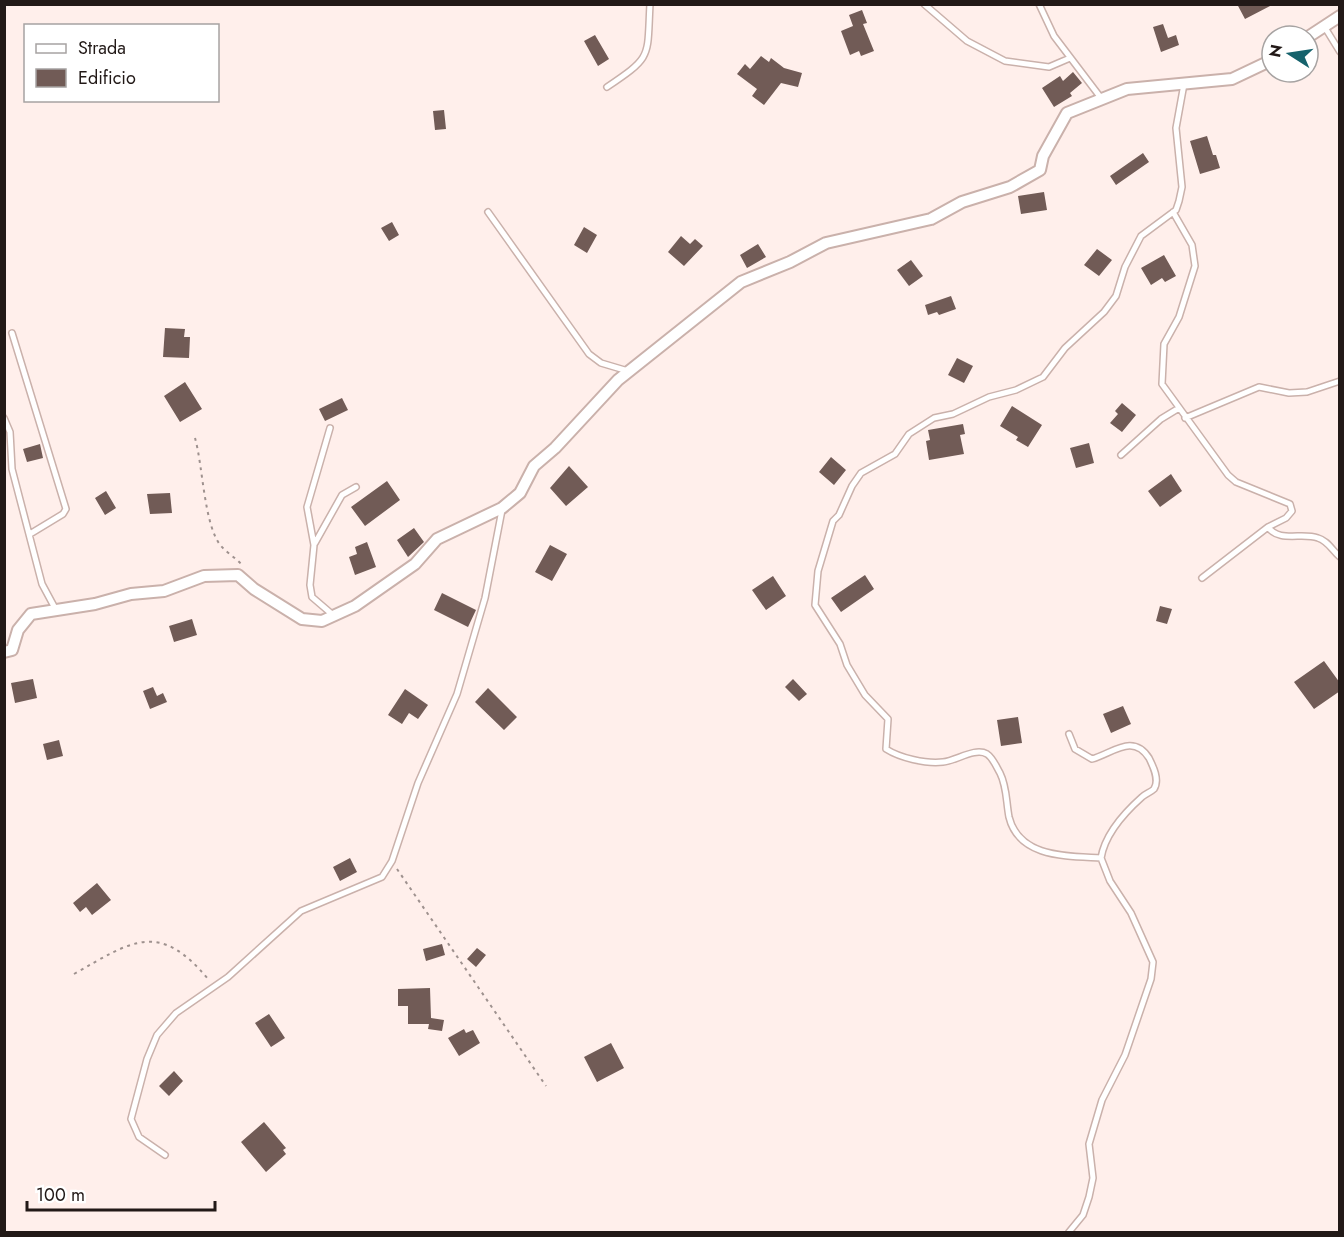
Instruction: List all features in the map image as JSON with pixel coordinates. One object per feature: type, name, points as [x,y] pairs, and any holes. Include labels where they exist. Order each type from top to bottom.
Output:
[{"type":"street","points":[[1320,29],[1340,16]]},
{"type":"street","points":[[4,652],[12,650],[18,630],[31,614],[57,611],[131,594],[164,591],[204,576],[238,575],[254,589],[302,620],[322,621],[355,606],[416,564],[437,539],[502,508],[519,493],[534,466],[618,380],[741,282],[790,262],[826,243],[931,219],[962,202],[1010,187],[1040,170],[1043,156],[1067,113],[1101,98],[1127,89],[1232,79],[1260,66]]},
{"type":"lane","points":[[607,87],[632,70],[646,55],[650,43],[650,4]]},
{"type":"lane","points":[[924,4],[967,41],[1005,62],[1049,68],[1070,58]]},
{"type":"lane","points":[[1039,4],[1054,36],[1101,98]]},
{"type":"lane","points":[[1324,26],[1340,52]]},
{"type":"lane","points":[[1101,858],[1040,850],[1020,840],[1010,818],[1006,786],[993,760],[986,754],[977,752],[941,762],[893,753],[886,749],[888,719],[865,695],[855,680],[840,644],[814,605],[815,594],[818,570],[833,521],[839,515],[861,472],[894,454],[909,434],[920,426],[964,410],[989,397],[1016,390],[1043,377],[1065,348],[1088,329],[1116,296],[1125,267],[1141,236],[1173,212],[1182,187],[1176,128],[1184,84]]},
{"type":"lane","points":[[488,212],[589,354],[601,363],[630,371]]},
{"type":"lane","points":[[1173,212],[1192,245],[1195,266],[1179,317],[1164,344],[1161,356],[1162,384],[1228,475],[1236,482],[1290,504],[1292,511],[1286,518],[1269,527],[1202,578]]},
{"type":"lane","points":[[12,333],[66,508],[63,514],[30,534]]},
{"type":"lane","points":[[1185,417],[1259,387],[1289,393],[1307,392],[1340,381]]},
{"type":"lane","points":[[1121,455],[1161,419],[1179,408]]},
{"type":"lane","points":[[4,418],[10,432],[12,469],[42,584],[57,611]]},
{"type":"lane","points":[[330,428],[307,507],[314,545],[310,585],[312,597],[335,615]]},
{"type":"lane","points":[[314,545],[342,495],[356,487]]},
{"type":"lane","points":[[165,1155],[139,1137],[131,1119],[156,1035],[176,1013],[244,964],[301,911],[382,877],[392,861],[418,783],[457,694],[485,598],[502,508]]},
{"type":"lane","points":[[1269,527],[1278,535],[1316,537],[1326,542],[1340,557]]},
{"type":"lane","points":[[1068,734],[1075,749],[1092,759],[1128,744],[1135,745],[1143,750],[1155,771],[1157,781],[1154,789],[1130,808],[1117,824],[1105,843],[1101,858],[1110,881],[1131,912],[1153,962],[1151,979],[1125,1055],[1102,1100],[1089,1144],[1093,1178],[1089,1197],[1083,1215],[1069,1233]]},
{"type":"path","points":[[195,438],[202,463],[211,525],[221,546],[243,566]]},
{"type":"path","points":[[392,861],[546,1086]]},
{"type":"path","points":[[74,974],[135,944],[157,940],[173,947],[187,958],[214,986]]},
{"type":"building","points":[[1237,4],[1274,4],[1245,19]]},
{"type":"building","points":[[862,10],[867,23],[863,24],[874,51],[861,56],[859,51],[850,55],[841,31],[853,26],[849,15]]},
{"type":"building","points":[[1163,24],[1168,38],[1176,35],[1179,45],[1161,52],[1153,27]]},
{"type":"building","points":[[595,35],[609,59],[598,66],[584,41]]},
{"type":"building","points":[[761,56],[769,62],[771,58],[784,68],[802,73],[798,87],[781,83],[764,105],[752,96],[757,89],[737,74],[745,64],[750,69]]},
{"type":"building","points":[[1073,72],[1082,83],[1070,93],[1072,96],[1054,107],[1042,88],[1060,76],[1063,81]]},
{"type":"building","points":[[444,110],[446,129],[435,130],[433,111]]},
{"type":"building","points":[[1207,136],[1220,168],[1200,174],[1190,141]]},
{"type":"building","points":[[1143,153],[1149,162],[1116,185],[1110,176]]},
{"type":"building","points":[[1044,192],[1047,210],[1021,214],[1018,196]]},
{"type":"building","points":[[392,222],[399,235],[389,241],[381,228]]},
{"type":"building","points":[[584,227],[597,235],[587,253],[574,245]]},
{"type":"building","points":[[681,236],[690,244],[695,239],[703,246],[684,266],[668,252]]},
{"type":"building","points":[[758,244],[766,257],[747,268],[740,255]]},
{"type":"building","points":[[1097,249],[1112,260],[1099,276],[1084,265]]},
{"type":"building","points":[[1164,255],[1176,276],[1165,282],[1162,278],[1151,285],[1141,268]]},
{"type":"building","points":[[911,260],[923,276],[909,286],[897,270]]},
{"type":"building","points":[[951,296],[956,309],[939,315],[937,312],[928,315],[925,305]]},
{"type":"building","points":[[165,328],[185,329],[184,337],[190,337],[189,358],[163,357]]},
{"type":"building","points":[[957,358],[973,366],[964,383],[948,375]]},
{"type":"building","points":[[185,382],[202,409],[180,422],[164,396]]},
{"type":"building","points":[[342,398],[348,410],[325,421],[319,409]]},
{"type":"building","points":[[1122,403],[1136,415],[1122,432],[1110,423],[1118,414],[1115,411]]},
{"type":"building","points":[[1012,406],[1042,425],[1028,447],[1016,440],[1018,437],[1000,426]]},
{"type":"building","points":[[963,424],[965,434],[960,435],[964,454],[929,460],[926,441],[930,440],[928,430]]},
{"type":"building","points":[[1089,443],[1094,463],[1076,468],[1070,448]]},
{"type":"building","points":[[40,444],[43,458],[27,462],[23,449]]},
{"type":"building","points":[[831,457],[846,470],[834,485],[819,472]]},
{"type":"building","points":[[569,466],[588,487],[566,506],[550,488]]},
{"type":"building","points":[[1171,474],[1182,491],[1160,507],[1148,491]]},
{"type":"building","points":[[387,481],[400,500],[365,526],[351,507]]},
{"type":"building","points":[[106,491],[116,508],[105,515],[95,498]]},
{"type":"building","points":[[170,493],[172,513],[150,514],[147,494]]},
{"type":"building","points":[[414,528],[424,542],[408,557],[397,540]]},
{"type":"building","points":[[367,542],[376,567],[355,575],[349,557],[357,554],[355,547]]},
{"type":"building","points":[[550,545],[567,554],[552,581],[535,572]]},
{"type":"building","points":[[865,575],[874,589],[841,612],[831,598]]},
{"type":"building","points":[[773,576],[786,596],[766,610],[752,590]]},
{"type":"building","points":[[442,593],[476,610],[468,627],[434,610]]},
{"type":"building","points":[[1160,606],[1172,609],[1167,624],[1156,621]]},
{"type":"building","points":[[192,619],[197,635],[174,642],[169,626]]},
{"type":"building","points":[[1324,661],[1340,683],[1340,691],[1314,709],[1294,682]]},
{"type":"building","points":[[33,679],[37,698],[15,703],[11,683]]},
{"type":"building","points":[[793,679],[807,694],[799,701],[785,687]]},
{"type":"building","points":[[153,687],[157,696],[163,693],[167,702],[150,709],[143,691]]},
{"type":"building","points":[[488,688],[517,717],[504,730],[475,702]]},
{"type":"building","points":[[405,689],[428,705],[418,719],[409,713],[402,724],[388,715]]},
{"type":"building","points":[[1123,706],[1131,724],[1111,733],[1103,714]]},
{"type":"building","points":[[1018,717],[1022,743],[1001,746],[997,720]]},
{"type":"building","points":[[59,740],[63,756],[47,760],[43,744]]},
{"type":"building","points":[[350,858],[357,872],[340,881],[333,867]]},
{"type":"building","points":[[97,883],[111,900],[92,915],[86,907],[80,912],[73,903]]},
{"type":"building","points":[[442,944],[445,955],[426,961],[423,949]]},
{"type":"building","points":[[477,948],[486,955],[476,967],[467,959]]},
{"type":"building","points":[[430,988],[431,1018],[444,1020],[442,1031],[428,1029],[429,1024],[408,1024],[408,1006],[398,1006],[398,989]]},
{"type":"building","points":[[269,1014],[285,1038],[271,1047],[255,1023]]},
{"type":"building","points":[[464,1029],[466,1033],[473,1030],[480,1043],[459,1056],[448,1038]]},
{"type":"building","points":[[611,1043],[624,1068],[597,1082],[584,1057]]},
{"type":"building","points":[[174,1071],[183,1081],[169,1096],[159,1086]]},
{"type":"building","points":[[264,1122],[286,1148],[283,1150],[286,1154],[266,1172],[241,1142]]}]
